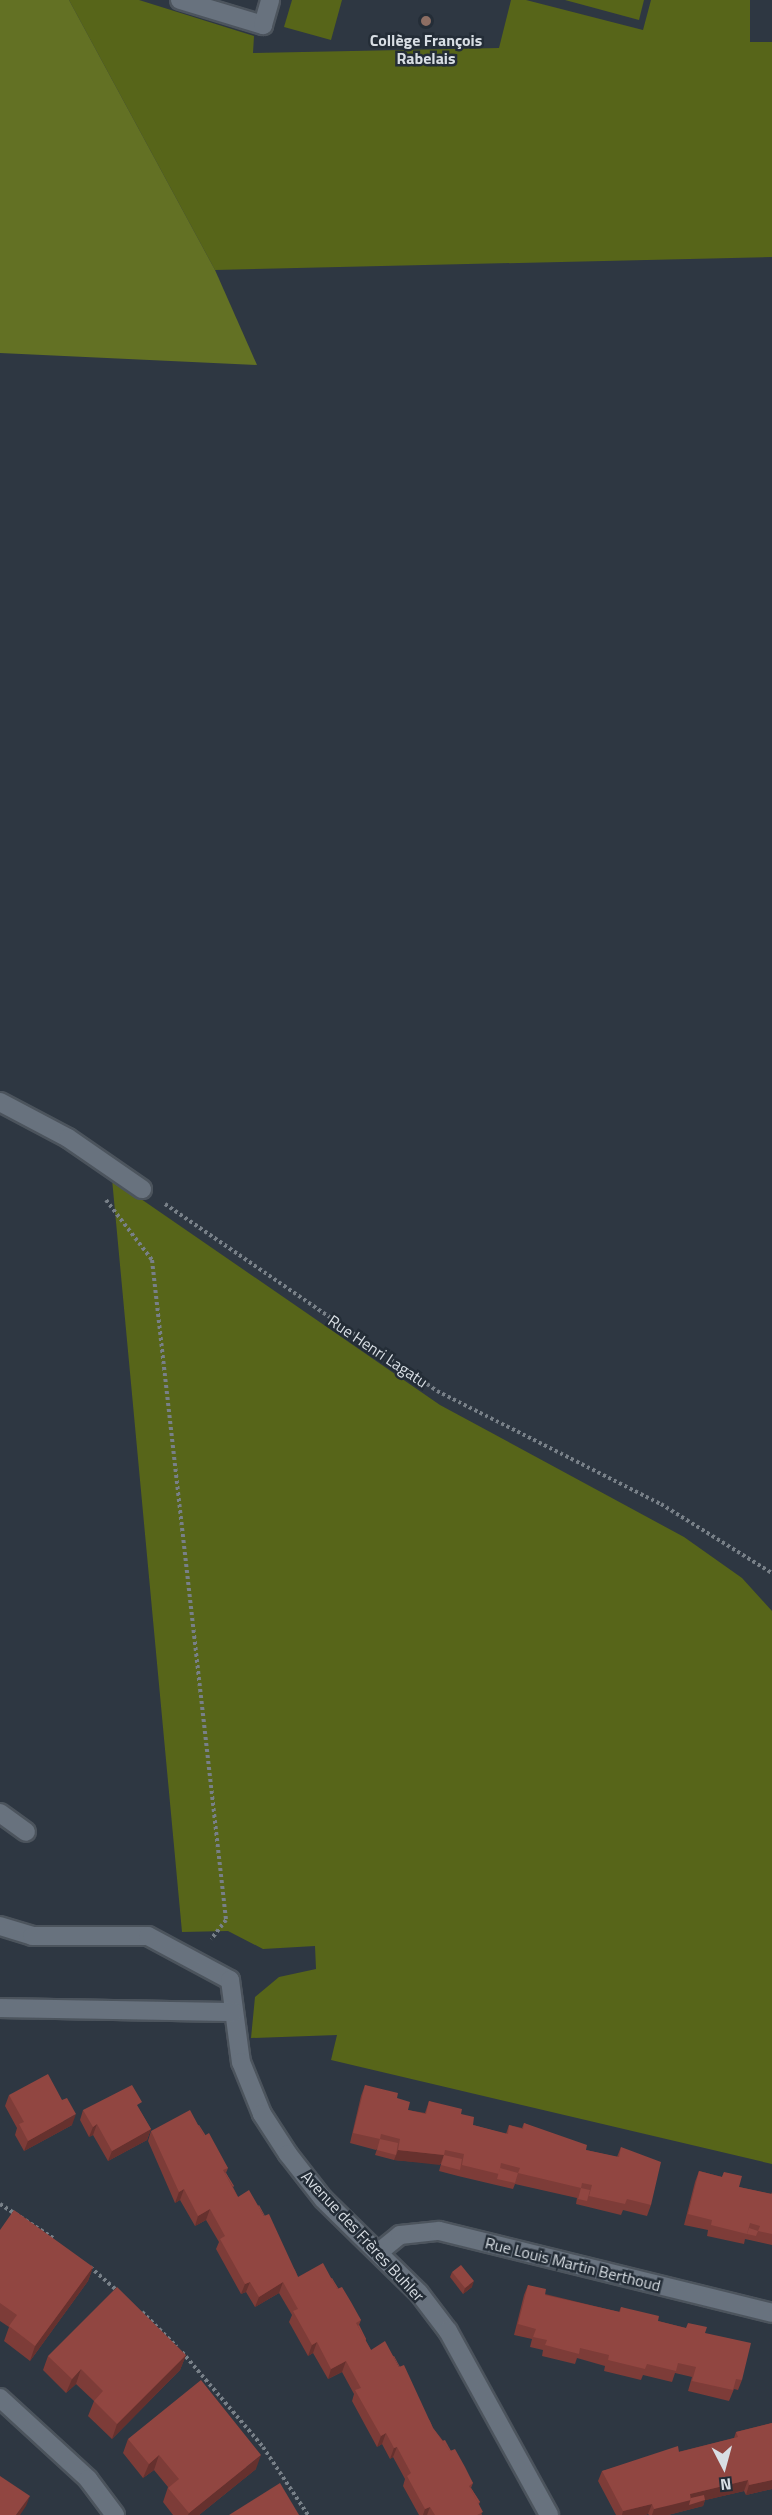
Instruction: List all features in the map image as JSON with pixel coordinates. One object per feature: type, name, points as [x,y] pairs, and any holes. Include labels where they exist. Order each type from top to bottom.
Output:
[{"type":"street","points":[[180,0],[263,25],[270,0]]},
{"type":"street","points":[[0,1102],[68,1138],[142,1189]]},
{"type":"street","points":[[0,1813],[26,1832]]},
{"type":"street","points":[[0,1926],[32,1936],[148,1936],[195,1959]]},
{"type":"street","name":"Avenue des Frères Buhler","points":[[195,1959],[230,1980],[240,2062],[262,2114],[288,2154],[323,2199],[379,2252],[448,2331],[549,2515]]},
{"type":"street","points":[[0,2008],[234,2012]]},
{"type":"street","name":"Rue Louis Martin Berthoud","points":[[379,2252],[400,2235],[439,2231],[772,2313]]},
{"type":"street","points":[[0,2398],[88,2479],[115,2515]]},
{"type":"path","name":"Rue Henri Lagatu","points":[[142,1189],[437,1391],[661,1504],[772,1573]]},
{"type":"path","points":[[99,1191],[152,1260],[226,1920],[195,1959]]},
{"type":"path","points":[[0,2204],[55,2240]]},
{"type":"path","points":[[81,2260],[121,2293]]},
{"type":"path","points":[[137,2308],[226,2401],[308,2515]]},
{"type":"green space","points":[[0,0],[69,0],[215,270],[257,365],[0,353]]},
{"type":"green space","points":[[69,0],[139,0],[254,36],[253,53],[499,48],[511,0],[526,0],[643,30],[651,0],[750,0],[750,42],[772,42],[772,257],[215,270]]},
{"type":"green space","points":[[292,0],[342,0],[331,40],[284,27]]},
{"type":"green space","points":[[565,0],[644,0],[639,20]]},
{"type":"green space","points":[[112,1179],[440,1405],[684,1537],[742,1578],[772,1611],[772,2164],[331,2060],[337,2035],[251,2038],[255,1997],[279,1977],[316,1969],[315,1946],[263,1949],[228,1931],[182,1932]]},
{"type":"building","points":[[48,2074],[62,2100],[67,2098],[76,2114],[28,2141],[19,2124],[24,2122],[9,2095]]},
{"type":"building","points":[[132,2085],[142,2102],[137,2105],[151,2129],[112,2151],[97,2124],[93,2127],[83,2110]]},
{"type":"building","points":[[365,2085],[398,2093],[397,2098],[410,2102],[408,2110],[426,2114],[429,2101],[462,2109],[461,2114],[474,2117],[473,2125],[508,2134],[509,2125],[523,2129],[524,2123],[587,2145],[586,2150],[619,2157],[621,2147],[661,2162],[651,2205],[627,2199],[625,2204],[589,2196],[592,2185],[582,2183],[581,2188],[518,2173],[520,2168],[501,2163],[499,2174],[462,2165],[464,2154],[445,2150],[444,2155],[398,2150],[400,2139],[381,2134],[380,2139],[353,2133]]},
{"type":"building","points":[[190,2110],[204,2136],[209,2133],[228,2168],[223,2170],[238,2197],[249,2190],[264,2216],[269,2214],[298,2277],[323,2263],[337,2289],[342,2287],[361,2320],[356,2323],[371,2350],[385,2341],[399,2367],[404,2365],[433,2428],[450,2451],[455,2449],[465,2467],[473,2483],[469,2486],[483,2512],[477,2515],[435,2515],[430,2507],[425,2509],[407,2476],[411,2473],[397,2447],[394,2448],[386,2433],[381,2436],[355,2390],[361,2388],[346,2361],[331,2369],[317,2342],[312,2345],[293,2311],[298,2309],[283,2282],[259,2297],[250,2282],[245,2284],[220,2239],[225,2236],[210,2209],[198,2216],[184,2189],[179,2192],[151,2131]]},
{"type":"building","points":[[380,2139],[398,2143],[396,2155],[377,2150]]},
{"type":"building","points":[[444,2155],[462,2159],[460,2170],[441,2165]]},
{"type":"building","points":[[500,2168],[518,2173],[515,2183],[497,2179]]},
{"type":"building","points":[[699,2171],[722,2177],[724,2172],[742,2176],[739,2187],[772,2194],[772,2234],[758,2231],[760,2226],[750,2223],[747,2234],[711,2225],[712,2220],[688,2214]]},
{"type":"building","points":[[581,2188],[590,2190],[587,2201],[578,2199]]},
{"type":"building","points":[[14,2210],[93,2267],[35,2346],[9,2326],[17,2315],[0,2303],[0,2230]]},
{"type":"building","points":[[749,2228],[758,2231],[756,2236],[747,2234]]},
{"type":"building","points":[[461,2265],[474,2281],[465,2288],[452,2272]]},
{"type":"building","points":[[528,2285],[546,2289],[545,2295],[620,2312],[621,2307],[659,2316],[658,2321],[686,2328],[688,2323],[707,2327],[705,2333],[751,2343],[742,2380],[736,2379],[733,2390],[692,2381],[696,2367],[678,2363],[676,2371],[647,2364],[645,2369],[608,2360],[609,2355],[580,2348],[579,2354],[545,2345],[547,2340],[533,2337],[536,2329],[518,2324]]},
{"type":"building","points":[[117,2287],[186,2355],[117,2424],[94,2401],[103,2391],[81,2369],[72,2379],[48,2356]]},
{"type":"building","points":[[201,2380],[261,2455],[189,2513],[168,2488],[179,2479],[159,2455],[149,2464],[128,2439]]},
{"type":"building","points":[[772,2423],[772,2480],[749,2485],[748,2480],[690,2494],[691,2500],[671,2505],[654,2509],[652,2504],[623,2511],[602,2471],[678,2446],[679,2452],[738,2437],[736,2432]]},
{"type":"building","points":[[445,2440],[451,2451],[442,2441]]},
{"type":"building","points":[[0,2476],[30,2496],[16,2515],[0,2515]]},
{"type":"building","points":[[280,2483],[299,2515],[229,2515]]},
{"type":"building","points":[[471,2488],[480,2502],[478,2503]]},
{"type":"building","points":[[704,2495],[705,2500],[689,2505],[691,2498]]},
{"type":"place","name":"Collège François Rabelais","points":[[426,21]]}]
